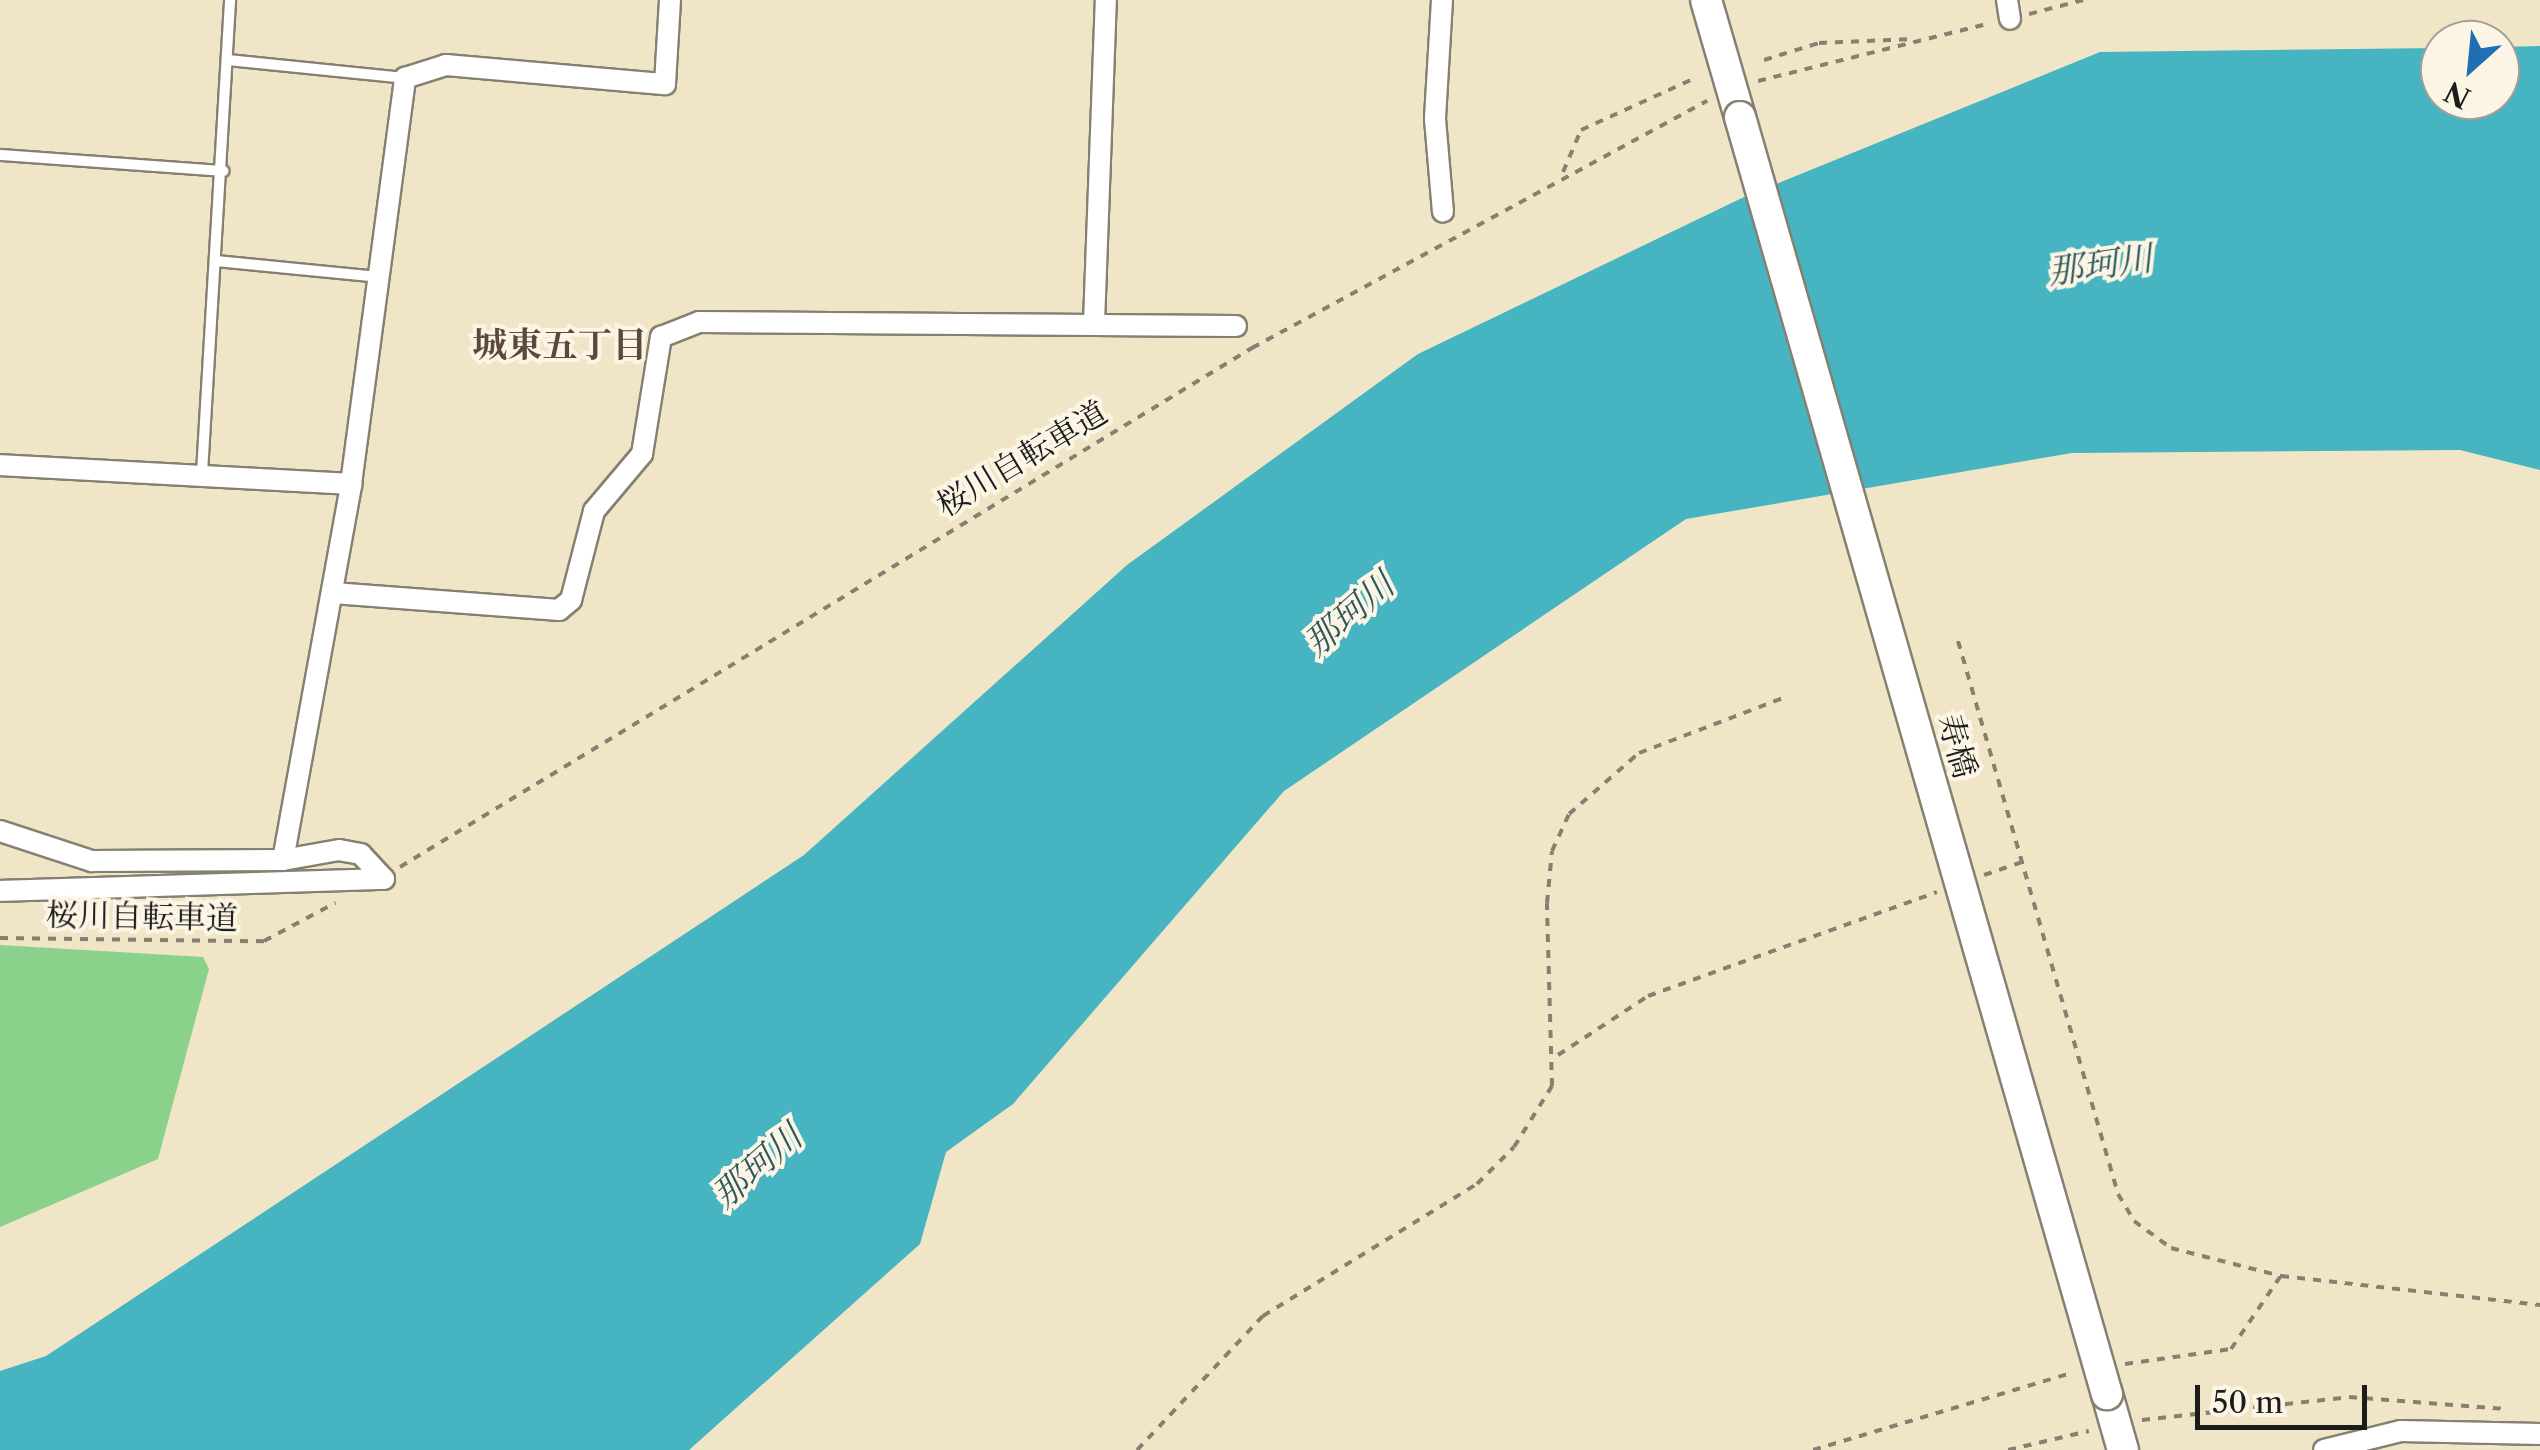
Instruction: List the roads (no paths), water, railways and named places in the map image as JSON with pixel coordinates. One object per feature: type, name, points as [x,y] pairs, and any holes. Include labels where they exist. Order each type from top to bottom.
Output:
[{"type":"main road","name":"寿橋","points":[[1706,0],[2120,1438]]},
{"type":"street","points":[[283,860],[352,484],[406,78],[446,65],[665,84],[670,0]]},
{"type":"street","points":[[1094,323],[1106,0]]},
{"type":"street","points":[[1442,0],[1435,118],[1444,212]]},
{"type":"street","points":[[333,593],[559,610],[570,600],[594,512],[642,454],[661,337],[698,322],[1236,326]]},
{"type":"street","points":[[0,465],[352,484]]},
{"type":"street","points":[[0,831],[92,861],[283,860],[339,850],[361,854],[384,879],[0,891]]},
{"type":"street","points":[[2324,1450],[2401,1430],[2540,1434]]},
{"type":"lane","points":[[202,473],[230,0]]},
{"type":"lane","points":[[228,60],[406,78]]},
{"type":"lane","points":[[0,155],[222,171]]},
{"type":"lane","points":[[216,261],[379,277]]},
{"type":"water","name":"那珂川","points":[[2520,46],[2540,46],[2540,470],[2460,450],[2072,453],[1686,519],[1284,791],[1013,1104],[946,1152],[920,1244],[689,1450],[0,1450],[0,1371],[46,1356],[804,855],[1127,565],[1418,354],[1742,198],[2100,52],[2420,48],[2420,120],[2520,120]]},
{"type":"district","name":"城東五丁目","points":[[560,345]]}]
